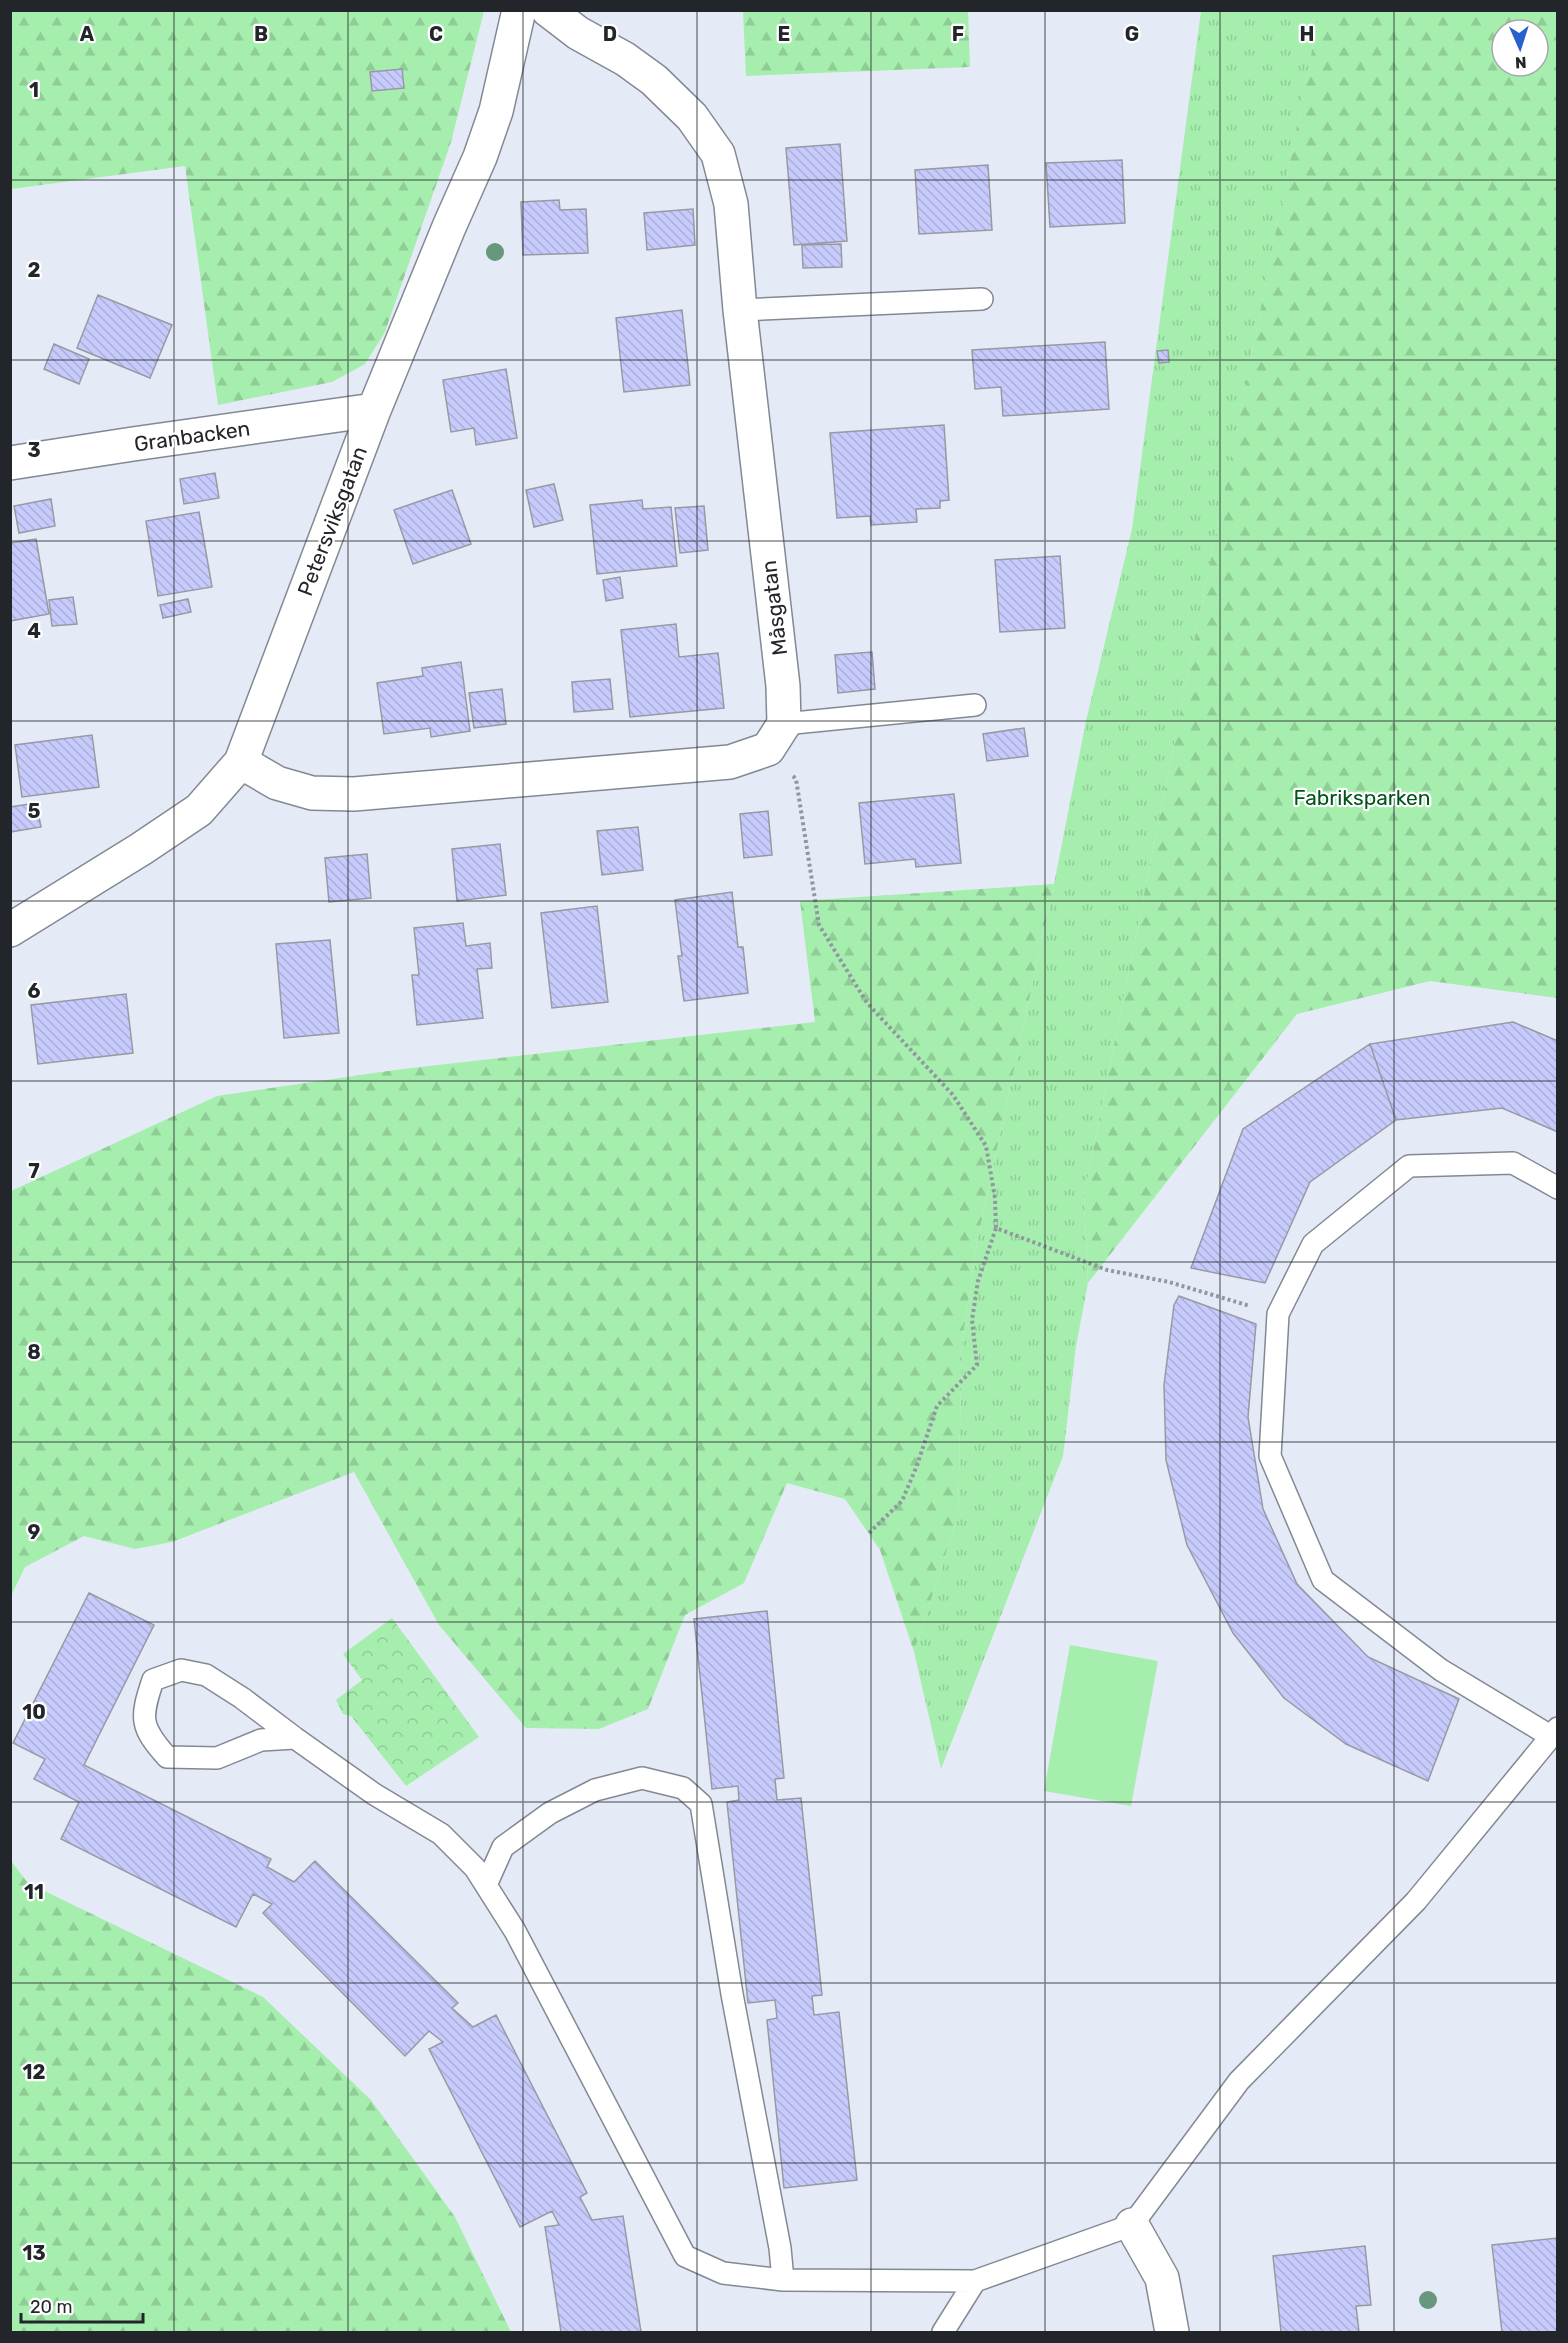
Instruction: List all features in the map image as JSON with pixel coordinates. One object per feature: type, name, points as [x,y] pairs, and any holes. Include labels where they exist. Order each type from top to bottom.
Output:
[{"type":"street","name":"Petersviksgatan","points":[[10,930],[141,849],[199,810],[241,762],[374,410],[444,238],[480,157],[496,111],[519,10]]},
{"type":"street","name":"Måsgatan","points":[[548,10],[578,33],[625,59],[654,80],[692,117],[718,154],[731,204],[740,310],[783,686],[776,736]]},
{"type":"street","name":"Granbacken","points":[[10,463],[374,410]]},
{"type":"street","points":[[241,762],[277,783],[303,791],[354,794],[730,762],[776,736]]},
{"type":"street","points":[[1132,2225],[1162,2278],[1172,2332]]},
{"type":"lane","points":[[740,310],[982,299]]},
{"type":"lane","points":[[776,736],[975,705]]},
{"type":"lane","points":[[295,1738],[261,1740],[217,1758],[167,1757],[149,1738],[143,1710],[153,1680],[181,1670],[206,1675],[242,1698],[374,1794],[441,1834],[475,1868],[521,1941],[685,2256],[723,2273],[783,2280],[975,2281],[1132,2225],[1239,2081],[1416,1901],[1555,1733],[1441,1670],[1323,1580],[1270,1456],[1278,1314],[1313,1244],[1408,1166],[1513,1163],[1557,1188]]},
{"type":"lane","points":[[486,1885],[503,1847],[550,1813],[595,1790],[642,1778],[683,1788],[701,1804],[732,1994],[780,2248],[783,2280]]},
{"type":"lane","points":[[943,2332],[975,2281]]},
{"type":"path","points":[[776,736],[796,779],[819,925],[867,1003],[953,1095],[986,1146],[995,1198],[996,1228],[978,1281],[972,1320],[977,1365],[937,1406],[902,1501],[869,1533]]},
{"type":"path","points":[[996,1228],[1107,1270],[1169,1282],[1278,1314]]},
{"type":"green space","name":"Fabriksparken","points":[[1320,10],[1557,11],[1557,998],[1430,981],[1297,1014],[1088,1283],[1084,1196]]},
{"type":"green space","points":[[10,11],[484,11],[451,142],[385,332],[365,364],[332,382],[218,405],[185,166],[11,189]]},
{"type":"green space","points":[[743,11],[968,11],[970,67],[746,76]]},
{"type":"green space","points":[[1201,11],[1320,11],[1084,1196],[1088,1283],[1076,1346],[1063,1456],[941,1769],[914,1652],[958,1516],[962,1342],[978,1237],[1054,884],[1086,721],[1132,529]]},
{"type":"green space","points":[[1054,884],[978,1237],[962,1342],[958,1516],[914,1652],[880,1550],[845,1499],[787,1483],[744,1583],[685,1615],[648,1709],[599,1729],[526,1728],[439,1625],[354,1472],[172,1542],[135,1549],[84,1536],[25,1567],[11,1596],[11,1191],[217,1096],[395,1070],[815,1022],[800,901]]},
{"type":"green space","points":[[392,1618],[479,1737],[406,1786],[351,1716],[343,1714],[336,1700],[362,1680],[343,1654]]},
{"type":"green space","points":[[1070,1645],[1158,1661],[1131,1806],[1044,1791]]},
{"type":"green space","points":[[11,1861],[28,1883],[263,1997],[371,2100],[455,2217],[511,2332],[11,2332]]},
{"type":"building","points":[[402,69],[404,88],[372,91],[370,72]]},
{"type":"building","points":[[840,144],[847,241],[794,245],[786,148]]},
{"type":"building","points":[[1122,160],[1125,223],[1050,227],[1046,163]]},
{"type":"building","points":[[988,165],[992,230],[919,234],[915,170]]},
{"type":"building","points":[[559,200],[560,210],[586,209],[588,253],[523,255],[521,202]]},
{"type":"building","points":[[693,209],[695,245],[647,250],[644,213]]},
{"type":"building","points":[[841,244],[842,267],[803,268],[802,245]]},
{"type":"building","points":[[98,295],[172,325],[150,378],[77,348]]},
{"type":"building","points":[[682,310],[690,385],[624,392],[616,318]]},
{"type":"building","points":[[1105,342],[1109,409],[1003,416],[1001,387],[975,389],[972,350]]},
{"type":"building","points":[[54,344],[89,359],[79,384],[44,369]]},
{"type":"building","points":[[1168,350],[1169,362],[1159,363],[1157,351]]},
{"type":"building","points":[[506,369],[517,438],[476,445],[474,428],[451,432],[443,380]]},
{"type":"building","points":[[944,425],[949,500],[940,501],[940,508],[916,509],[917,522],[871,525],[870,516],[837,518],[830,433]]},
{"type":"building","points":[[215,473],[219,498],[184,504],[180,479]]},
{"type":"building","points":[[554,484],[563,520],[534,527],[526,490]]},
{"type":"building","points":[[452,490],[471,544],[413,564],[394,510]]},
{"type":"building","points":[[51,499],[55,526],[19,533],[14,506]]},
{"type":"building","points":[[642,500],[643,509],[671,507],[677,566],[597,574],[590,505]]},
{"type":"building","points":[[704,506],[708,550],[680,553],[675,508]]},
{"type":"building","points":[[199,512],[212,587],[158,596],[146,521]]},
{"type":"building","points":[[36,539],[49,614],[10,621],[10,543]]},
{"type":"building","points":[[1060,556],[1065,628],[1000,632],[995,560]]},
{"type":"building","points":[[620,577],[623,598],[606,601],[603,580]]},
{"type":"building","points":[[73,597],[77,624],[52,626],[49,600]]},
{"type":"building","points":[[188,599],[191,612],[163,618],[160,605]]},
{"type":"building","points":[[676,624],[679,657],[718,653],[724,708],[630,717],[621,630]]},
{"type":"building","points":[[872,652],[875,689],[838,693],[835,655]]},
{"type":"building","points":[[461,662],[470,731],[431,737],[430,728],[384,734],[377,683],[423,676],[422,668]]},
{"type":"building","points":[[610,679],[613,709],[574,712],[572,682]]},
{"type":"building","points":[[502,689],[506,724],[474,728],[469,693]]},
{"type":"building","points":[[1024,728],[1028,756],[987,761],[983,734]]},
{"type":"building","points":[[92,735],[99,787],[22,797],[15,745]]},
{"type":"building","points":[[954,794],[961,863],[916,867],[915,859],[865,864],[859,803]]},
{"type":"building","points":[[36,803],[41,827],[10,832],[10,807]]},
{"type":"building","points":[[768,811],[772,855],[744,858],[740,814]]},
{"type":"building","points":[[638,827],[643,870],[602,875],[597,831]]},
{"type":"building","points":[[500,844],[506,895],[457,901],[452,849]]},
{"type":"building","points":[[367,854],[371,898],[329,902],[325,858]]},
{"type":"building","points":[[732,892],[738,947],[743,947],[748,993],[684,1001],[678,956],[682,956],[675,900]]},
{"type":"building","points":[[597,906],[608,1002],[552,1008],[541,913]]},
{"type":"building","points":[[463,923],[466,946],[490,943],[492,968],[477,969],[483,1018],[417,1025],[412,975],[419,975],[414,928]]},
{"type":"building","points":[[330,940],[339,1033],[284,1038],[276,944]]},
{"type":"building","points":[[126,994],[133,1053],[38,1064],[31,1005]]},
{"type":"building","points":[[1513,1022],[1558,1041],[1558,1132],[1502,1108],[1396,1120],[1370,1044]]},
{"type":"building","points":[[1370,1044],[1396,1120],[1310,1182],[1265,1283],[1191,1268],[1243,1129]]},
{"type":"building","points":[[1179,1296],[1256,1324],[1248,1417],[1263,1509],[1297,1584],[1368,1657],[1459,1699],[1428,1781],[1346,1744],[1284,1698],[1233,1633],[1187,1545],[1166,1460],[1164,1385],[1174,1305]]},
{"type":"building","points":[[89,1593],[154,1625],[84,1765],[271,1859],[267,1867],[294,1882],[315,1861],[458,2003],[452,2008],[473,2027],[496,2015],[587,2193],[580,2197],[592,2220],[623,2216],[641,2332],[561,2332],[545,2227],[559,2225],[552,2211],[520,2227],[429,2049],[443,2042],[429,2031],[405,2056],[263,1913],[272,1904],[253,1894],[236,1927],[61,1839],[79,1802],[34,1779],[45,1759],[13,1743]]},
{"type":"building","points":[[767,1611],[784,1778],[775,1779],[777,1800],[801,1798],[822,1995],[812,1996],[814,2015],[839,2012],[857,2180],[784,2188],[767,2020],[777,2018],[775,2000],[748,2003],[727,1802],[739,1800],[738,1786],[712,1789],[694,1619]]},
{"type":"building","points":[[1558,2238],[1558,2332],[1502,2332],[1492,2245]]},
{"type":"building","points":[[1365,2246],[1371,2305],[1356,2306],[1359,2332],[1281,2332],[1273,2256]]}]
